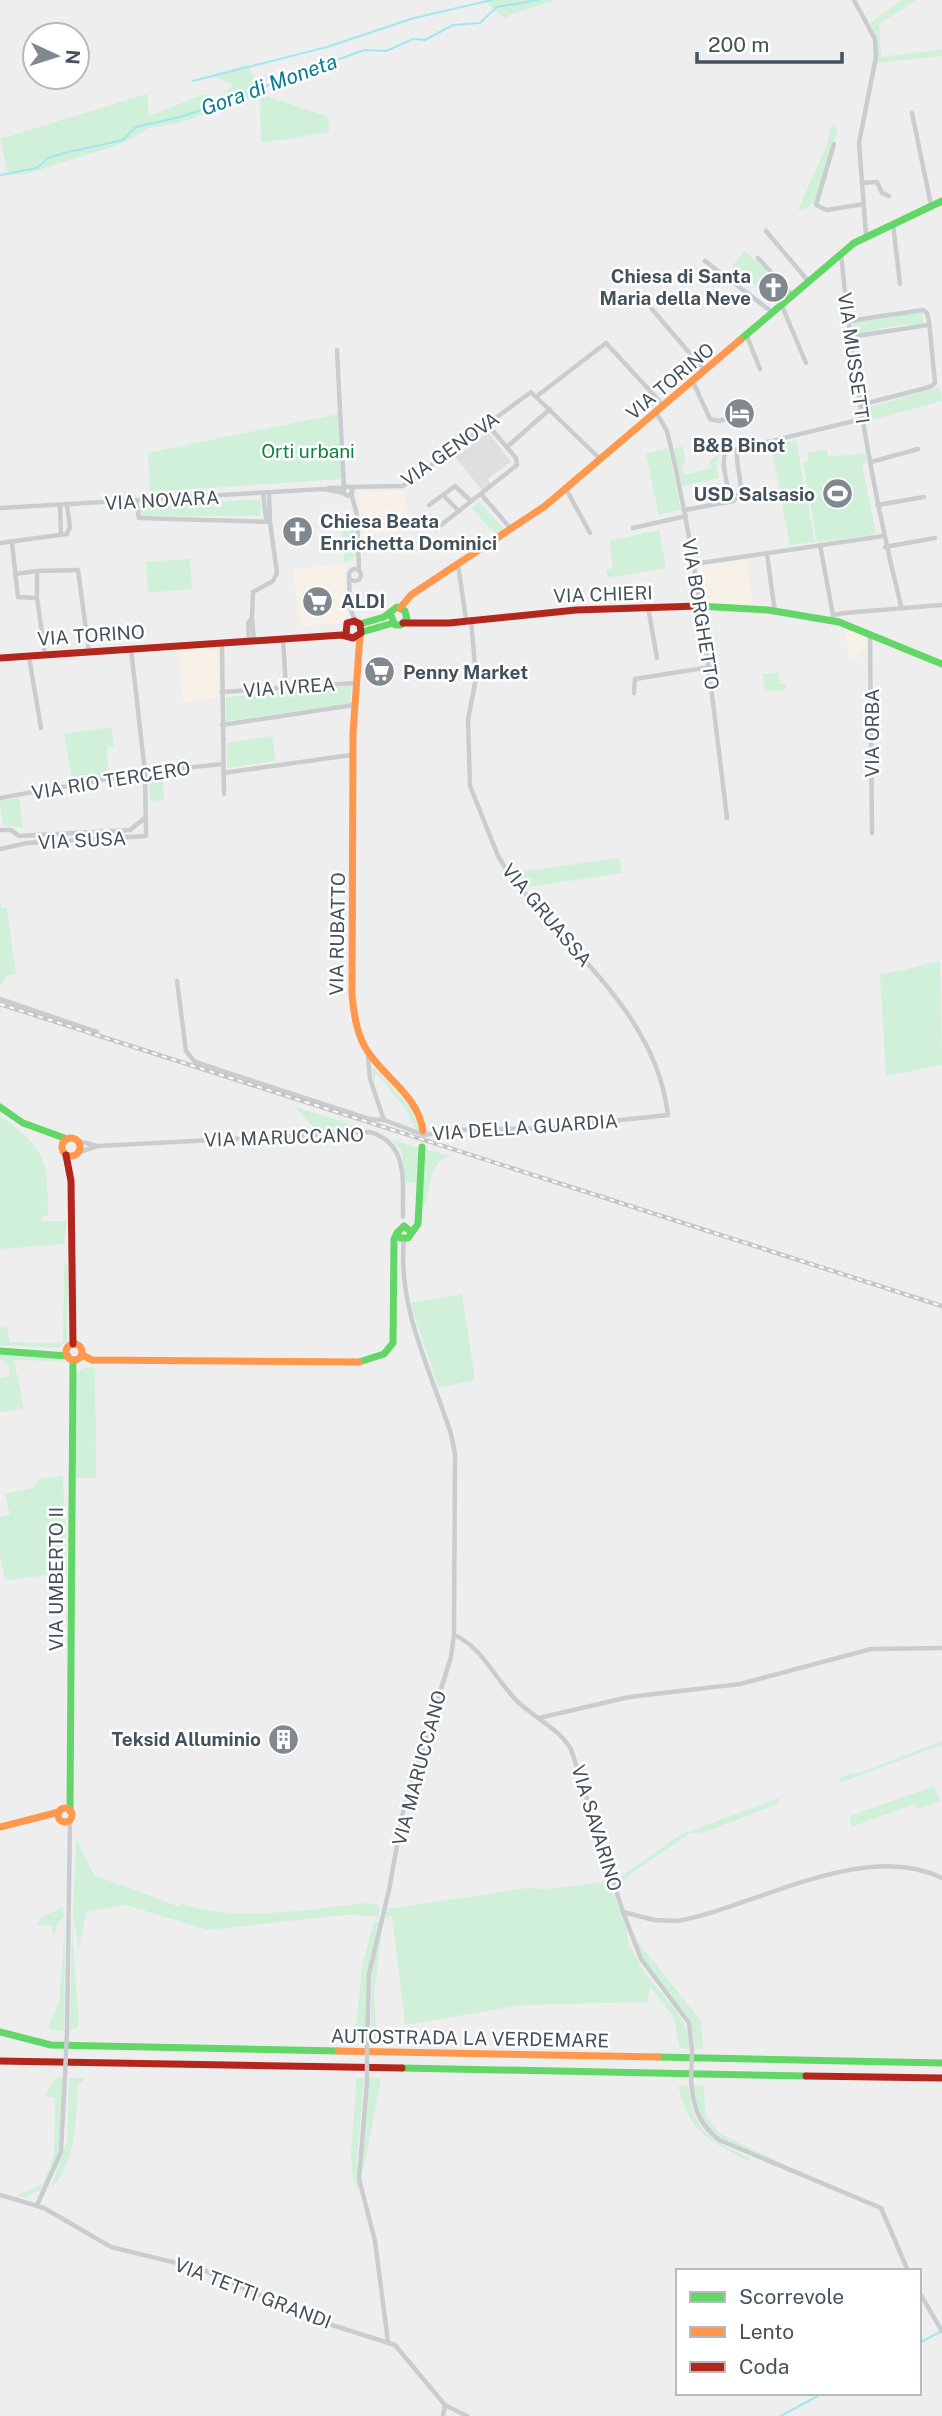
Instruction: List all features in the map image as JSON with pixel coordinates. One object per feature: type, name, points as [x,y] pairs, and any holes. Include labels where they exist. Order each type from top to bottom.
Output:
[{"type":"main road","name":"VIA TORINO","points":[[404,615],[419,591],[512,530],[566,489],[657,414],[841,253],[866,235],[942,201]]},
{"type":"main road","name":"VIA CHIERI","points":[[353,629],[393,623],[404,615],[421,626],[468,618],[648,607],[700,607],[832,617],[942,664]]},
{"type":"main road","points":[[353,629],[390,613],[404,615]]},
{"type":"main road","points":[[390,613],[393,623]]},
{"type":"main road","name":"VIA TORINO","points":[[0,658],[222,642],[353,629]]},
{"type":"main road","name":"VIA RUBATTO","points":[[353,629],[356,655],[351,755],[354,871],[349,992],[359,1035],[368,1056],[418,1107],[423,1119],[423,1131]]},
{"type":"main road","points":[[0,1107],[38,1130],[64,1152],[77,1154]]},
{"type":"main road","points":[[38,1130],[78,1141]]},
{"type":"main road","points":[[64,1152],[67,1139]]},
{"type":"main road","name":"VIA UMBERTO II","points":[[64,1816],[70,1798],[71,1181],[78,1141]]},
{"type":"main road","points":[[0,1349],[70,1352],[92,1360],[364,1362],[377,1358],[393,1343],[394,1238],[400,1236],[404,1226],[410,1231],[418,1224],[422,1147]]},
{"type":"main road","name":"VIA UMBERTO II","points":[[64,1152],[71,1181]]},
{"type":"main road","points":[[70,1352],[82,1349],[82,1355]]},
{"type":"main road","points":[[0,1827],[64,1816]]},
{"type":"main road","name":"AUTOSTRADA LA VERDEMARE","points":[[0,2032],[51,2045],[77,2046],[942,2063]]},
{"type":"main road","name":"AUTOSTRADA LA VERDEMARE","points":[[0,2061],[942,2078]]},
{"type":"street","points":[[854,0],[876,39],[876,57],[859,143],[866,235]]},
{"type":"street","points":[[912,113],[932,206]]},
{"type":"street","points":[[834,145],[816,205],[827,210],[864,204]]},
{"type":"street","points":[[862,183],[877,182],[882,193],[889,196]]},
{"type":"street","points":[[893,223],[900,284]]},
{"type":"street","points":[[766,231],[809,283]]},
{"type":"street","name":"VIA MUSSETTI","points":[[841,253],[849,337],[862,419],[885,547],[901,606]]},
{"type":"street","points":[[758,258],[793,296]]},
{"type":"street","points":[[705,261],[773,313]]},
{"type":"street","points":[[782,305],[806,363]]},
{"type":"street","points":[[651,308],[705,372]]},
{"type":"street","points":[[848,321],[924,310],[936,379],[933,386],[860,405]]},
{"type":"street","points":[[849,337],[928,325]]},
{"type":"street","points":[[747,336],[760,369]]},
{"type":"street","name":"VIA GENOVA","points":[[349,490],[403,486],[527,394],[536,395],[606,344],[664,407]]},
{"type":"street","points":[[337,350],[345,480],[355,505],[360,552],[360,577],[352,579]]},
{"type":"street","points":[[693,382],[710,419],[719,421],[738,415]]},
{"type":"street","points":[[536,395],[601,460]]},
{"type":"street","points":[[507,447],[550,409]]},
{"type":"street","name":"VIA BORGHETTO","points":[[657,414],[667,431],[694,564],[710,667],[727,818]]},
{"type":"street","points":[[727,500],[723,457],[726,452],[862,419]]},
{"type":"street","points":[[436,529],[517,465],[516,458],[488,424]]},
{"type":"street","points":[[633,528],[737,498],[741,490],[736,457],[738,447]]},
{"type":"street","points":[[871,462],[918,449]]},
{"type":"street","points":[[723,457],[736,457]]},
{"type":"street","points":[[429,505],[455,486],[471,501]]},
{"type":"street","name":"VIA NOVARA","points":[[0,508],[324,489],[349,490]]},
{"type":"street","points":[[566,489],[590,533]]},
{"type":"street","points":[[252,639],[254,590],[274,581],[277,573],[270,522],[266,518],[265,494]]},
{"type":"street","points":[[443,495],[459,511]]},
{"type":"street","points":[[481,495],[512,530]]},
{"type":"street","points":[[877,505],[924,497]]},
{"type":"street","points":[[136,501],[139,518],[270,522]]},
{"type":"street","points":[[60,505],[60,536]]},
{"type":"street","points":[[0,543],[60,536],[69,531],[67,505]]},
{"type":"street","points":[[694,564],[883,536]]},
{"type":"street","points":[[885,547],[935,538]]},
{"type":"street","points":[[12,543],[18,597],[37,598]]},
{"type":"street","points":[[820,545],[832,617],[901,606],[942,605]]},
{"type":"street","points":[[353,629],[349,592],[352,579],[349,572],[360,552]]},
{"type":"street","points":[[767,554],[775,612]]},
{"type":"street","name":"VIA GRUASSA","points":[[458,565],[476,678],[468,720],[472,795],[498,856],[508,872],[632,1020],[652,1054],[668,1115]]},
{"type":"street","points":[[353,569],[359,571]]},
{"type":"street","points":[[15,574],[78,570],[89,651]]},
{"type":"street","points":[[37,571],[37,598],[45,654]]},
{"type":"street","points":[[648,607],[657,658]]},
{"type":"street","name":"VIA ORBA","points":[[870,633],[872,833]]},
{"type":"street","points":[[282,637],[286,687]]},
{"type":"street","points":[[222,642],[224,794]]},
{"type":"street","name":"VIA SUSA","points":[[1,848],[27,843],[146,836],[145,772],[131,648]]},
{"type":"street","points":[[29,656],[41,729]]},
{"type":"street","points":[[634,693],[635,679],[710,667]]},
{"type":"street","name":"VIA IVREA","points":[[222,692],[355,682]]},
{"type":"street","points":[[222,725],[354,705]]},
{"type":"street","points":[[223,773],[351,755]]},
{"type":"street","name":"VIA RIO TERCERO","points":[[0,798],[145,772],[223,764]]},
{"type":"street","name":"VIA SUSA","points":[[0,830],[11,830],[19,836],[130,830],[146,817]]},
{"type":"street","points":[[0,839],[1,848]]},
{"type":"street","name":"VIA DELLA GUARDIA","points":[[177,981],[186,1051],[195,1062],[357,1115],[384,1120],[424,1135],[453,1130],[546,1128],[668,1115]]},
{"type":"street","points":[[0,999],[97,1031]]},
{"type":"street","points":[[368,1056],[370,1079],[384,1120]]},
{"type":"street","name":"VIA MARUCCANO","points":[[78,1141],[98,1146],[370,1132],[388,1140],[401,1157],[403,1217]]},
{"type":"street","name":"VIA MARUCCANO","points":[[77,1154],[98,1146]]},
{"type":"street","name":"VIA MARUCCANO","points":[[388,2342],[375,2241],[359,2179],[367,2082],[372,1954],[389,1890],[403,1812],[451,1657],[454,1634],[455,1454],[452,1434],[408,1305],[400,1236]]},
{"type":"street","name":"VIA SAVARINO","points":[[454,1634],[478,1652],[506,1689],[559,1734],[571,1749],[623,1912],[654,1920],[694,1918],[828,1875],[876,1868],[909,1868],[942,1878]]},
{"type":"street","points":[[538,1718],[629,1697],[740,1684],[871,1649],[942,1648]]},
{"type":"street","name":"VIA UMBERTO II","points":[[37,2205],[61,2152],[66,2031],[64,1816]]},
{"type":"street","points":[[623,1912],[640,1959],[689,2023],[691,2080],[696,2111],[705,2128],[719,2140],[881,2208],[907,2269]]},
{"type":"street","name":"VIA TETTI GRANDI","points":[[0,2195],[37,2205],[111,2247],[201,2269],[313,2319],[388,2342],[400,2348],[445,2405],[467,2416]]},
{"type":"street","points":[[921,2295],[941,2330]]},
{"type":"street","points":[[443,2416],[445,2405]]},
{"type":"shaded area","points":[[488,432],[511,462],[488,479],[491,486],[482,490],[455,457]]},
{"type":"shaded area","points":[[403,490],[411,530],[361,537],[358,492]]},
{"type":"shaded area","points":[[747,560],[753,608],[703,604],[697,565]]},
{"type":"shaded area","points":[[344,563],[347,622],[300,626],[293,570]]},
{"type":"shaded area","points":[[845,628],[866,635],[868,650],[859,651],[859,658],[849,659]]},
{"type":"shaded area","points":[[219,646],[219,697],[183,703],[179,649]]},
{"type":"green space","points":[[484,0],[556,0],[509,15],[506,20]]},
{"type":"green space","points":[[901,0],[917,0],[879,24],[881,57],[942,49],[942,56],[877,63],[876,35],[870,23]]},
{"type":"green space","points":[[248,64],[261,94],[329,117],[329,132],[261,143],[260,95],[175,124],[149,128],[124,143],[26,174],[0,176],[8,172],[0,139],[147,94],[149,116],[204,94],[214,108],[214,102],[234,85],[211,75]]},
{"type":"green space","points":[[832,124],[838,130],[815,201],[805,210],[798,210],[827,145]]},
{"type":"green space","points":[[745,251],[768,270],[755,285],[732,266]]},
{"type":"green space","points":[[922,312],[924,324],[892,326],[854,335],[852,322]]},
{"type":"green space","points":[[940,387],[942,401],[867,421],[866,408]]},
{"type":"green space","name":"Orti urbani","points":[[338,414],[341,479],[150,492],[148,453]]},
{"type":"green space","points":[[796,440],[815,542],[790,545],[771,445]]},
{"type":"green space","points":[[682,446],[686,463],[681,465],[684,475],[711,468],[710,460],[721,453],[716,463],[719,478],[682,486],[673,449]]},
{"type":"green space","points":[[668,448],[681,510],[659,515],[646,454]]},
{"type":"green space","name":"USD Salsasio","points":[[827,449],[828,457],[865,453],[867,463],[862,464],[876,534],[817,542],[803,462],[809,461],[807,452]]},
{"type":"green space","points":[[260,499],[261,516],[140,516],[139,506]]},
{"type":"green space","points":[[479,502],[504,529],[496,534],[472,509]]},
{"type":"green space","points":[[354,515],[357,556],[344,563],[341,526],[346,525],[346,517]]},
{"type":"green space","points":[[659,530],[666,568],[607,578],[606,570],[613,568],[609,541]]},
{"type":"green space","points":[[190,559],[192,589],[148,593],[146,562]]},
{"type":"green space","points":[[778,672],[780,684],[785,684],[786,689],[765,692],[763,674]]},
{"type":"green space","points":[[351,686],[350,704],[226,721],[226,697]]},
{"type":"green space","points":[[111,727],[114,746],[107,747],[108,774],[72,780],[64,734]]},
{"type":"green space","points":[[272,736],[276,761],[227,768],[227,743]]},
{"type":"green space","points":[[162,776],[164,800],[150,801],[149,777]]},
{"type":"green space","points":[[19,798],[23,828],[3,825],[0,801]]},
{"type":"green space","points":[[619,858],[622,873],[522,888],[510,873]]},
{"type":"green space","points":[[0,903],[1,908],[7,908],[16,974],[6,976],[0,987]]},
{"type":"green space","points":[[940,961],[942,1065],[886,1076],[880,975]]},
{"type":"green space","points":[[374,1068],[411,1107],[420,1131],[416,1130],[405,1108],[376,1073],[374,1084]]},
{"type":"green space","points":[[294,1106],[364,1129],[317,1131]]},
{"type":"green space","points":[[0,1116],[27,1138],[41,1158],[48,1198],[48,1216],[43,1216],[42,1221],[67,1221],[64,1244],[0,1249]]},
{"type":"green space","points":[[391,1139],[418,1148],[416,1183],[406,1183],[401,1150]]},
{"type":"green space","points":[[425,1149],[451,1156],[437,1164],[433,1171],[422,1209]]},
{"type":"green space","points":[[64,1263],[68,1264],[67,1341],[58,1348],[11,1346],[10,1343],[10,1346],[0,1346],[0,1326],[7,1327],[10,1342],[63,1343]]},
{"type":"green space","points":[[462,1294],[475,1380],[439,1388],[410,1303]]},
{"type":"green space","points":[[0,1353],[63,1357],[63,1361],[14,1360],[24,1408],[0,1412],[0,1378],[9,1376],[10,1366],[0,1359]]},
{"type":"green space","points":[[86,1367],[95,1368],[96,1478],[75,1478],[75,1373]]},
{"type":"green space","points":[[63,1476],[67,1573],[5,1580],[0,1555],[0,1517],[10,1514],[5,1494],[35,1487],[38,1479]]},
{"type":"green space","points":[[942,1741],[942,1745],[840,1783],[839,1777],[861,1772]]},
{"type":"green space","points":[[934,1786],[940,1801],[918,1809],[915,1804],[851,1827],[850,1816]]},
{"type":"green space","points":[[778,1798],[780,1803],[705,1832],[689,1834],[632,1873],[617,1888],[616,1880],[680,1835]]},
{"type":"green space","points":[[76,1838],[94,1875],[180,1907],[180,1903],[224,1913],[249,1914],[369,1903],[379,1906],[379,1919],[375,1916],[344,1915],[207,1930],[126,1905],[86,1912],[79,1949],[73,1914]]},
{"type":"green space","points":[[609,1881],[627,1931],[629,1951],[630,1946],[650,1980],[680,2016],[690,2050],[679,2047],[674,2018],[650,1986],[647,2002],[521,2005],[405,2025],[392,1916],[386,1918],[387,1909],[527,1888],[548,1889]]},
{"type":"green space","points":[[63,1907],[64,1917],[57,1924],[54,1939],[52,1925],[37,1925],[40,1918]]},
{"type":"green space","points":[[374,1922],[379,1922],[366,1979],[365,2044],[355,2037],[362,1967]]},
{"type":"green space","points":[[72,1926],[79,2027],[70,2030]]},
{"type":"green space","points":[[65,1927],[64,2031],[50,2030],[48,2027],[59,2002]]},
{"type":"green space","points":[[382,1928],[374,1995],[377,2043],[370,2043],[372,1972]]},
{"type":"green space","points":[[632,1934],[701,2021],[703,2049],[695,2049],[691,2021],[646,1965]]},
{"type":"green space","points":[[57,2077],[63,2077],[63,2107],[61,2137],[54,2165],[40,2191],[25,2197],[15,2196],[43,2184],[54,2154],[55,2098],[44,2096]]},
{"type":"green space","points":[[364,2077],[357,2160],[358,2189],[354,2180],[351,2153],[356,2079]]},
{"type":"green space","points":[[370,2077],[381,2079],[364,2168],[360,2169]]},
{"type":"green space","points":[[69,2078],[86,2078],[78,2085],[70,2155],[59,2179],[51,2187],[67,2141]]},
{"type":"green space","points":[[688,2085],[690,2100],[699,2124],[715,2140],[751,2158],[748,2161],[711,2140],[694,2125],[678,2086]]},
{"type":"green space","points":[[694,2085],[703,2085],[706,2116],[719,2133],[817,2180],[746,2152],[720,2138],[711,2131],[700,2115]]},
{"type":"waterway","points":[[193,81],[327,47],[414,18],[492,0]]},
{"type":"waterway","name":"Gora di Moneta","points":[[0,175],[37,168],[48,158],[64,153],[123,140],[136,127],[184,116],[364,50],[386,51],[413,39],[425,40],[453,25],[480,23],[497,7],[538,0]]},
{"type":"waterway","points":[[921,2342],[940,2332]]},
{"type":"waterway","points":[[781,2416],[819,2395]]},
{"type":"railway","points":[[0,1004],[942,1306]]},
{"type":"traffic: fast","points":[[740,340],[854,243],[942,201]]},
{"type":"traffic: fast","points":[[699,606],[768,610],[839,622],[942,664]]},
{"type":"traffic: fast","points":[[360,624],[384,617],[397,607],[405,611],[407,619],[401,625],[395,625],[390,613]]},
{"type":"traffic: fast","points":[[362,632],[393,623]]},
{"type":"traffic: fast","points":[[0,1107],[23,1123],[67,1139]]},
{"type":"traffic: fast","points":[[410,1231],[404,1226],[397,1233],[400,1238],[408,1238],[418,1224],[422,1147]]},
{"type":"traffic: fast","points":[[359,1362],[384,1354],[393,1343],[394,1239],[397,1233]]},
{"type":"traffic: fast","points":[[0,1351],[68,1356]]},
{"type":"traffic: fast","points":[[70,1811],[73,1360]]},
{"type":"traffic: fast","points":[[0,2032],[51,2045],[338,2051]]},
{"type":"traffic: fast","points":[[658,2057],[942,2063]]},
{"type":"traffic: fast","points":[[402,2068],[806,2076]]},
{"type":"traffic: slow","points":[[400,608],[411,595],[545,506],[740,340]]},
{"type":"traffic: slow","points":[[360,635],[353,733],[353,1003],[364,1046],[415,1108],[423,1131]]},
{"type":"traffic: slow","points":[[71,1138],[79,1143],[80,1147],[75,1155],[71,1156],[63,1151],[62,1147],[67,1139],[71,1138]]},
{"type":"traffic: slow","points":[[74,1344],[80,1346],[82,1352],[80,1358],[74,1360],[68,1358],[66,1352],[68,1346],[74,1344]]},
{"type":"traffic: slow","points":[[82,1355],[92,1360],[359,1362]]},
{"type":"traffic: slow","points":[[65,1808],[70,1810],[72,1815],[70,1820],[65,1822],[60,1820],[58,1815],[60,1810],[65,1808]]},
{"type":"traffic: slow","points":[[0,1827],[59,1812]]},
{"type":"traffic: slow","points":[[338,2051],[658,2057]]},
{"type":"traffic: jam","points":[[403,623],[449,623],[576,610],[699,606]]},
{"type":"traffic: jam","points":[[0,658],[342,635],[353,638],[361,633],[360,624],[354,621],[347,623],[346,635]]},
{"type":"traffic: jam","points":[[66,1155],[71,1181],[73,1344]]},
{"type":"traffic: jam","points":[[0,2061],[402,2068]]},
{"type":"traffic: jam","points":[[806,2076],[942,2078]]},
{"type":"place","name":"Chiesa di Santa Maria della Neve","points":[[774,287]]},
{"type":"place","name":"B&B Binot","points":[[739,414]]},
{"type":"place","name":"USD Salsasio","points":[[838,494]]},
{"type":"place","name":"Chiesa Beata Enrichetta Dominici","points":[[297,532]]},
{"type":"place","name":"ALDI","points":[[318,601]]},
{"type":"place","name":"Penny Market","points":[[380,672]]},
{"type":"place","name":"Teksid Alluminio","points":[[284,1739]]}]
